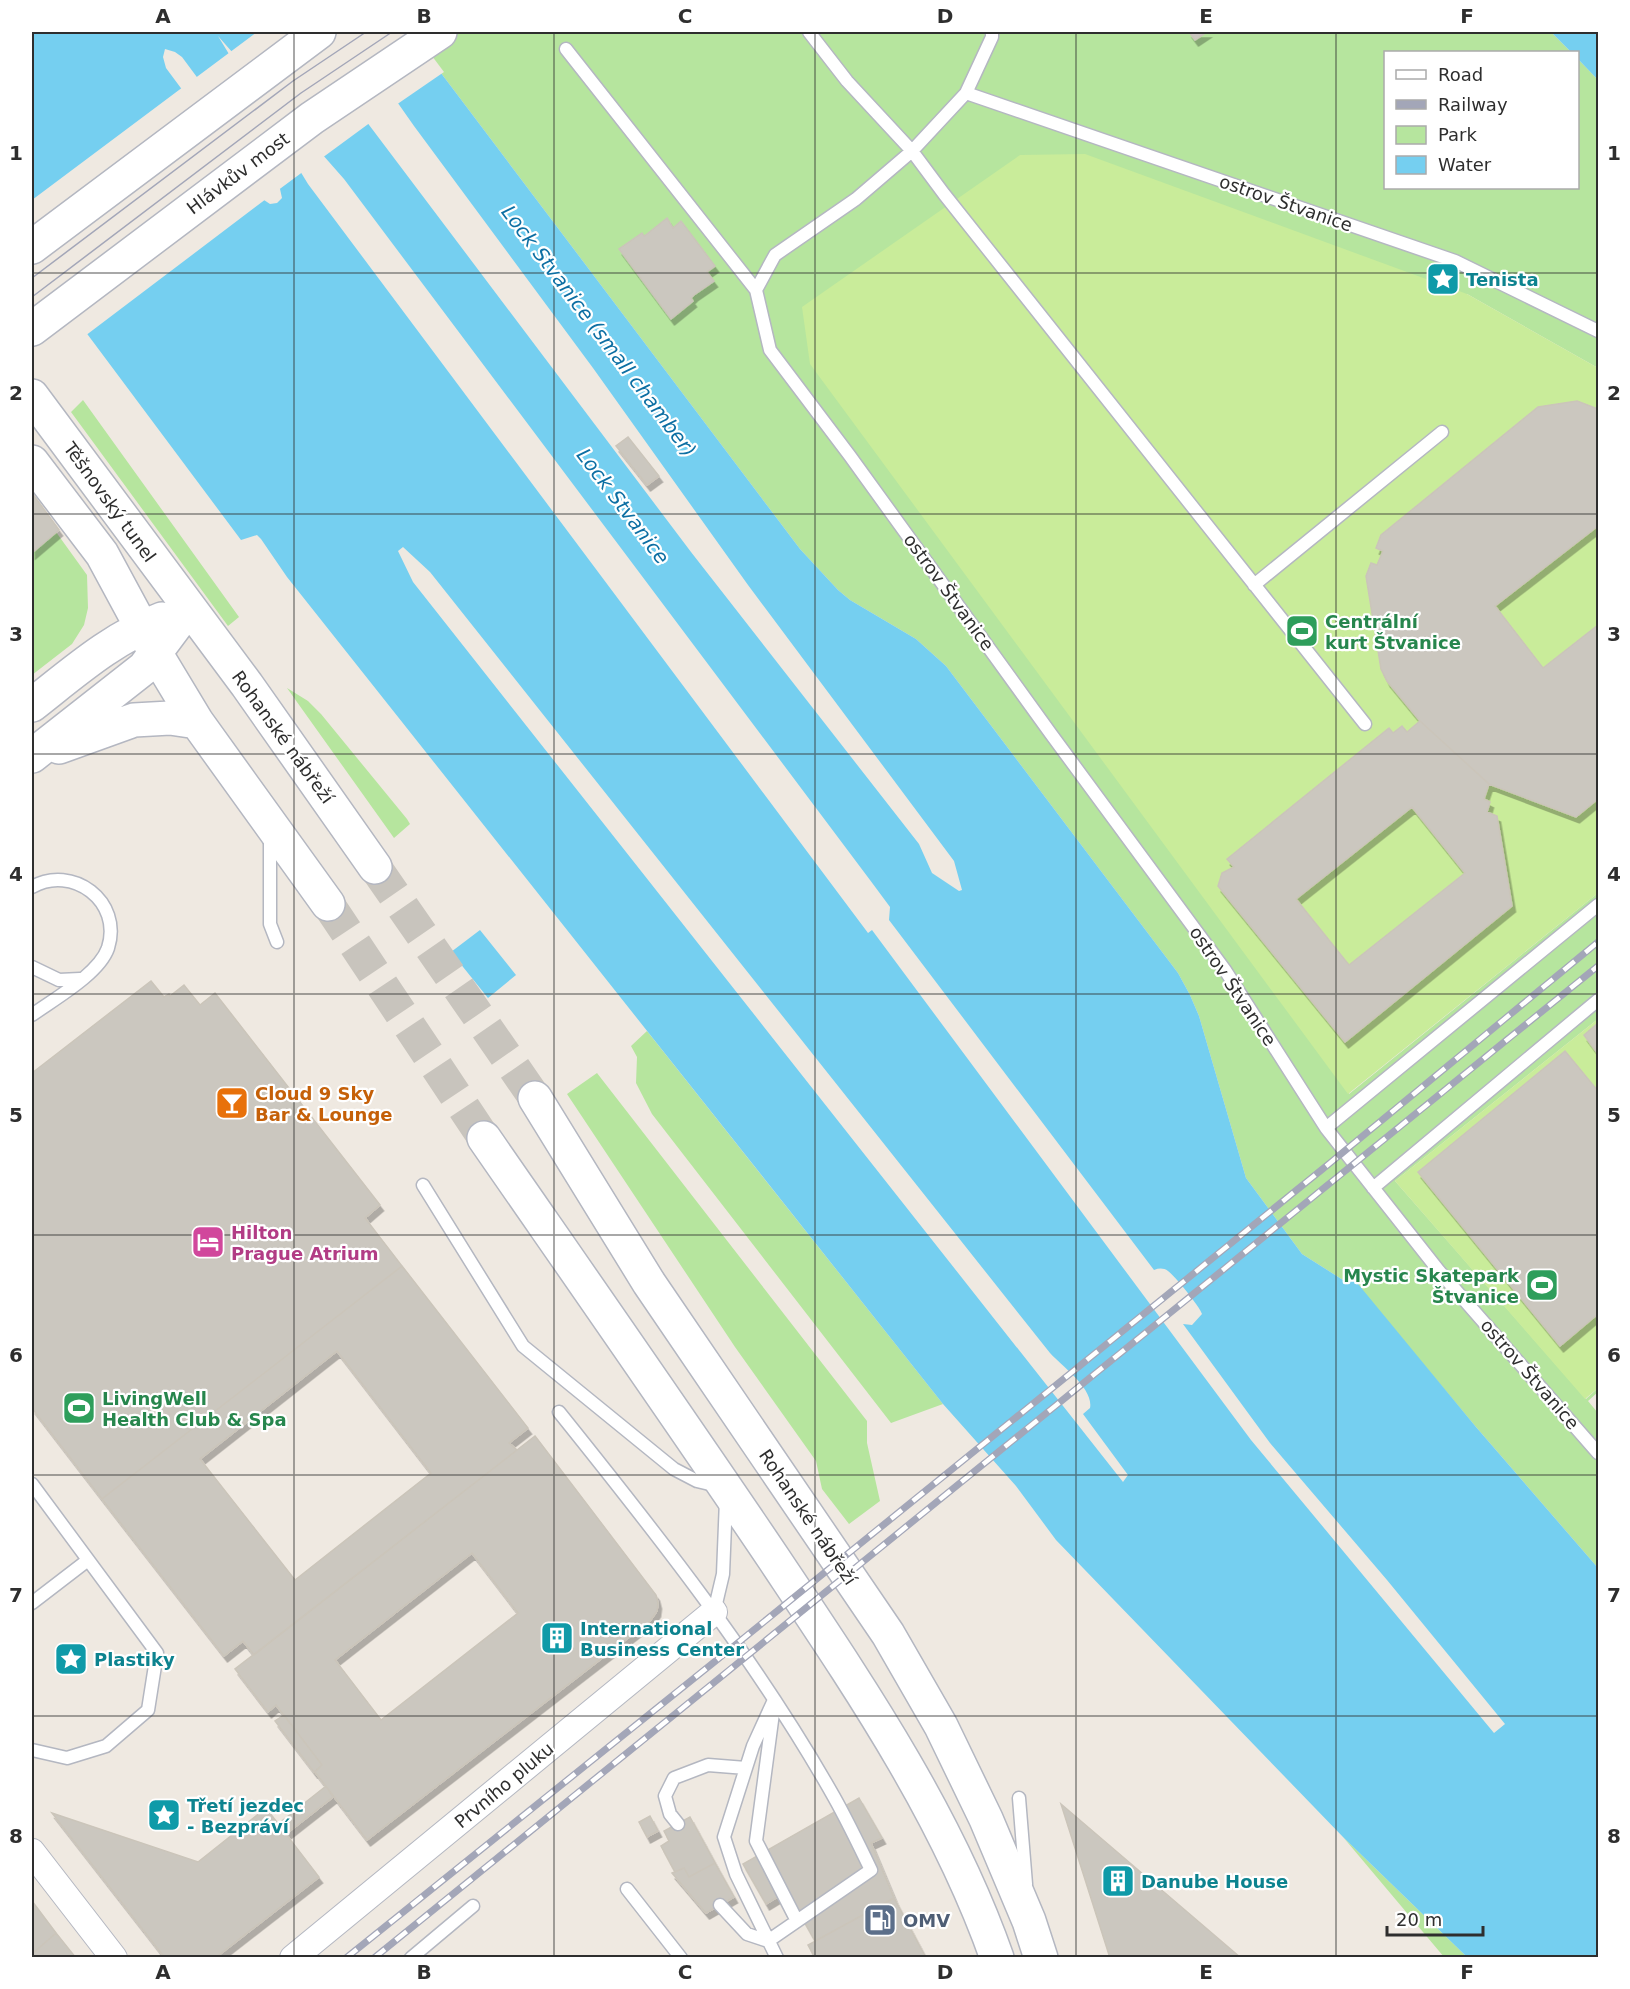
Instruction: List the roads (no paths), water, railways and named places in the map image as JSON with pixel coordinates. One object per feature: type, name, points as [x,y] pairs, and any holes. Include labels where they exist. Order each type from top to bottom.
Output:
[{"type":"main road","points":[[32,247],[319,32]]},
{"type":"main road","name":"Hlávkův most","points":[[36,325],[312,118],[440,32]]},
{"type":"main road","name":"Těšnovský tunel","points":[[32,396],[188,609]]},
{"type":"main road","name":"Těšnovský tunel","points":[[32,462],[102,554],[149,641]]},
{"type":"main road","points":[[32,756],[137,674],[149,641],[188,609]]},
{"type":"main road","name":"Rohanské nábřeží","points":[[188,609],[247,685],[375,867]]},
{"type":"main road","points":[[32,705],[110,645],[149,641]]},
{"type":"main road","points":[[149,641],[197,722],[328,903]]},
{"type":"main road","points":[[32,756],[134,720],[170,718],[197,722]]},
{"type":"main road","name":"Rohanské nábřeží","points":[[535,1098],[649,1283],[888,1634],[941,1726],[986,1819],[1029,1921],[1041,1958]]},
{"type":"main road","points":[[484,1137],[841,1658],[896,1748],[944,1836],[998,1958]]},
{"type":"street","name":"Prvního pluku","points":[[293,1958],[714,1612]]},
{"type":"street","points":[[32,1852],[114,1958]]},
{"type":"lane","points":[[809,32],[847,81],[912,151],[1365,724]]},
{"type":"lane","points":[[566,49],[756,290],[776,255],[856,200],[912,151],[966,93],[992,37],[992,32]]},
{"type":"lane","name":"ostrov Štvanice","points":[[966,93],[1455,261],[1599,331]]},
{"type":"lane","name":"ostrov Štvanice","points":[[756,290],[770,350],[1226,970],[1326,1128],[1439,1271],[1599,1452]]},
{"type":"lane","points":[[1254,585],[1442,432]]},
{"type":"lane","points":[[270,824],[270,924],[277,942]]},
{"type":"lane","points":[[32,887],[40,882],[57,879],[82,885],[98,897],[108,914],[110,932],[108,948],[98,964],[32,1015]]},
{"type":"lane","points":[[1326,1128],[1599,905]]},
{"type":"lane","points":[[32,967],[59,980],[81,979]]},
{"type":"lane","points":[[1373,1188],[1599,1000]]},
{"type":"lane","points":[[423,1185],[523,1346],[674,1469],[697,1481],[726,1489],[723,1574],[714,1612]]},
{"type":"lane","points":[[559,1412],[714,1612],[774,1700],[834,1797],[871,1870],[768,1941]]},
{"type":"lane","points":[[32,1484],[157,1653],[148,1710],[106,1746],[67,1758],[32,1750]]},
{"type":"lane","points":[[32,1603],[88,1560]]},
{"type":"lane","points":[[774,1700],[753,1746],[724,1838],[735,1874],[777,1958]]},
{"type":"lane","points":[[774,1700],[756,1841],[797,1921]]},
{"type":"lane","points":[[678,1824],[670,1814],[665,1796],[674,1778],[708,1765],[746,1768]]},
{"type":"lane","points":[[1019,1798],[1029,1921]]},
{"type":"lane","points":[[627,1889],[681,1958]]},
{"type":"lane","points":[[720,1905],[747,1934],[768,1941]]},
{"type":"lane","points":[[411,1958],[473,1906]]},
{"type":"water","points":[[32,32],[299,32],[691,552],[919,844],[932,873],[959,891],[962,890],[954,861],[748,585],[348,32],[410,32],[800,549],[850,600],[916,639],[946,666],[1178,973],[1199,1016],[1246,1178],[1302,1254],[1343,1280],[1349,1273],[1476,1427],[1598,1568],[1598,1957],[1467,1957],[1343,1837],[1056,1540],[1016,1486],[943,1404],[287,577],[261,539],[257,535],[241,540],[32,260]],"holes":[[[218,36],[344,179],[890,907],[889,920],[1154,1270],[1168,1271],[1192,1299],[1202,1314],[1192,1325],[1183,1324],[1270,1443],[1387,1580],[1505,1724],[1494,1733],[1251,1440],[872,930],[868,933],[308,184]],[[165,49],[182,57],[280,189],[282,198],[277,203],[270,204],[264,200],[166,68],[163,57]],[[403,547],[430,572],[1050,1353],[1082,1386],[1090,1401],[1090,1408],[1083,1414],[1128,1475],[1123,1482],[413,582],[398,551]]]},
{"type":"water","points":[[1551,32],[1598,32],[1598,80],[1579,60],[1579,51],[1570,51]]},
{"type":"water","points":[[480,930],[516,975],[488,998],[451,952]]},
{"type":"tunnel","points":[[375,867],[535,1098]]},
{"type":"tunnel","points":[[328,904],[484,1138]]},
{"type":"tram line","points":[[32,278],[293,81],[366,32]]},
{"type":"tram line","points":[[32,297],[301,93],[392,32]]},
{"type":"railway","points":[[346,1958],[1330,1163],[1598,942]]},
{"type":"railway","points":[[374,1958],[1598,966]]},
{"type":"place","name":"Tenista","points":[[1443,279]]},
{"type":"place","name":"Centrální kurt Štvanice","points":[[1302,631]]},
{"type":"place","name":"Cloud 9 Sky Bar & Lounge","points":[[232,1103]]},
{"type":"place","name":"Hilton Prague Atrium","points":[[208,1242]]},
{"type":"place","name":"Mystic Skatepark Štvanice","points":[[1542,1285]]},
{"type":"place","name":"LivingWell Health Club & Spa","points":[[79,1408]]},
{"type":"place","name":"International Business Center","points":[[557,1638]]},
{"type":"place","name":"Plastiky","points":[[71,1659]]},
{"type":"place","name":"Třetí jezdec - Bezpráví","points":[[164,1815]]},
{"type":"place","name":"Danube House","points":[[1118,1881]]},
{"type":"place","name":"OMV","points":[[880,1920]]},
{"type":"water label","name":"Lock Stvanice (small chamber)","points":[[599,331]]},
{"type":"water label","name":"Lock Stvanice","points":[[623,506]]}]
